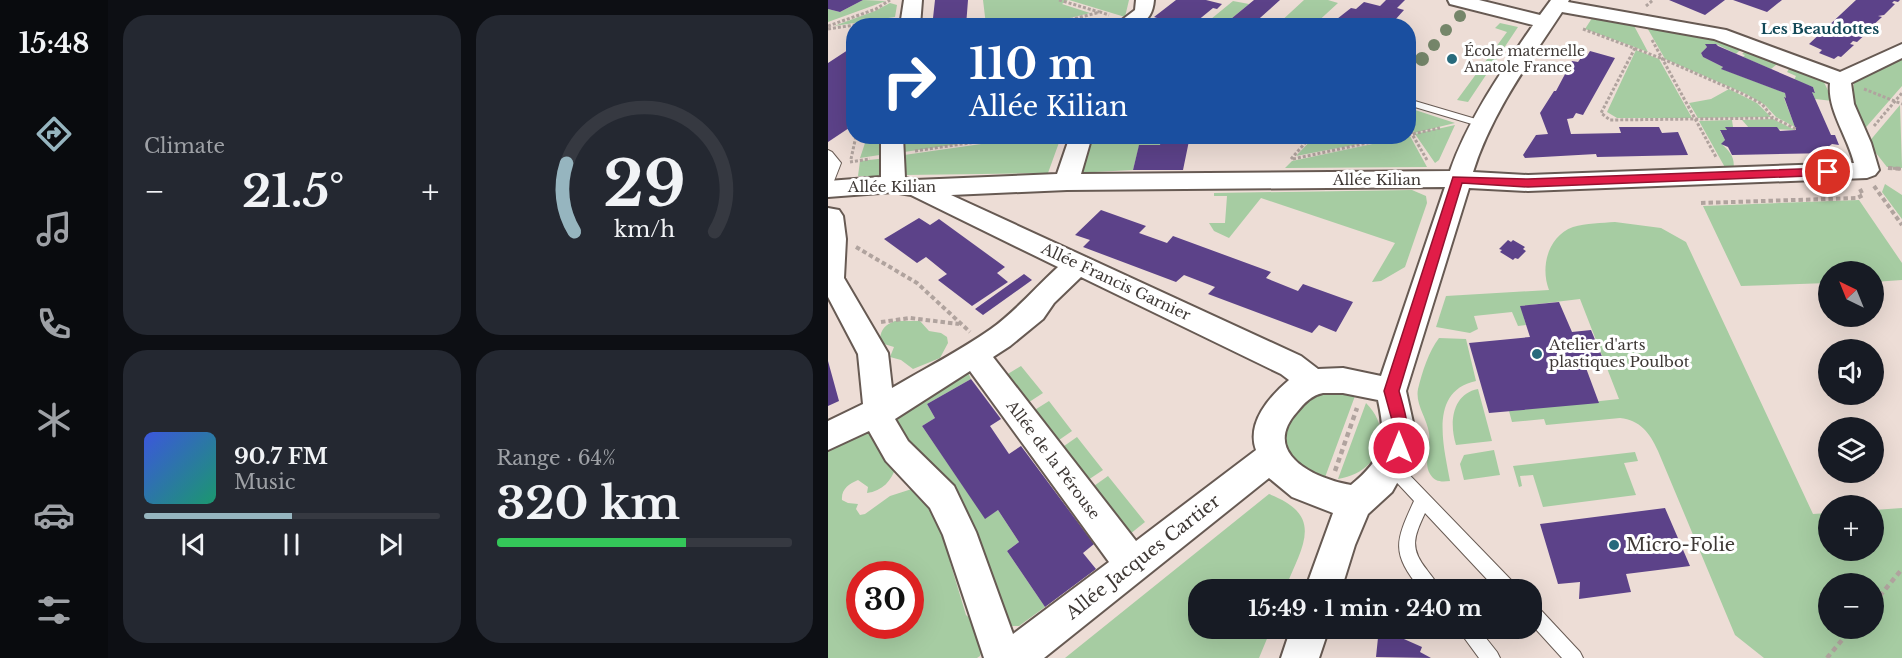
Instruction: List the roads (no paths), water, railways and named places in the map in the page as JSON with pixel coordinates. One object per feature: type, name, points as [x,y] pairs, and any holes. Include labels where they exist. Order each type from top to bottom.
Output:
[{"type":"street","points":[[904,18],[913,0]]},
{"type":"street","points":[[1134,18],[1144,12],[1145,0]]},
{"type":"street","points":[[1457,0],[1543,22]]},
{"type":"street","points":[[1378,387],[1354,382],[1314,382],[1301,389],[1278,412],[1270,426],[1269,439],[1273,456],[1283,471],[1296,482],[1342,499],[1378,484],[1391,466],[1399,448],[1401,435],[1378,387],[1447,180],[1469,149],[1543,22],[1564,5],[1733,38],[1841,81],[1902,50]]},
{"type":"street","name":"Allée Kilian","points":[[830,215],[904,186],[1067,182],[1447,180],[1528,183],[1858,171],[1860,143],[1847,118],[1839,89],[1841,81]]},
{"type":"street","points":[[1067,182],[1079,144]]},
{"type":"street","points":[[892,146],[904,186]]},
{"type":"street","name":"Allée Francis Garnier","points":[[904,186],[1078,264],[1291,364],[1314,382]]},
{"type":"street","points":[[830,215],[831,278],[873,353],[879,410],[897,452],[942,497],[959,532],[1002,658]]},
{"type":"street","points":[[828,436],[879,410],[980,350],[1033,311],[1044,296],[1078,264]]},
{"type":"street","name":"Allée de la Pérouse","points":[[980,350],[1133,566]]},
{"type":"street","name":"Allée Jacques Cartier","points":[[1013,658],[1273,456]]},
{"type":"street","points":[[1327,579],[1344,529],[1342,499]]},
{"type":"street","points":[[1300,658],[1306,639]]},
{"type":"lane","points":[[1416,104],[1482,124]]},
{"type":"lane","points":[[828,154],[835,163],[828,181]]},
{"type":"lane","points":[[1391,466],[1498,579]]},
{"type":"lane","points":[[1423,500],[1406,536],[1405,552],[1423,579]]},
{"type":"lane","points":[[1542,624],[1574,658]]},
{"type":"lane","points":[[1475,639],[1491,658]]},
{"type":"place","name":"École maternelle Anatole France","points":[[1452,59]]},
{"type":"place","name":"Atelier d'arts plastiques Poulbot","points":[[1537,354]]},
{"type":"place","name":"Micro-Folie","points":[[1614,545]]},
{"type":"district","name":"Les Beaudottes","points":[[1820,29]]}]
